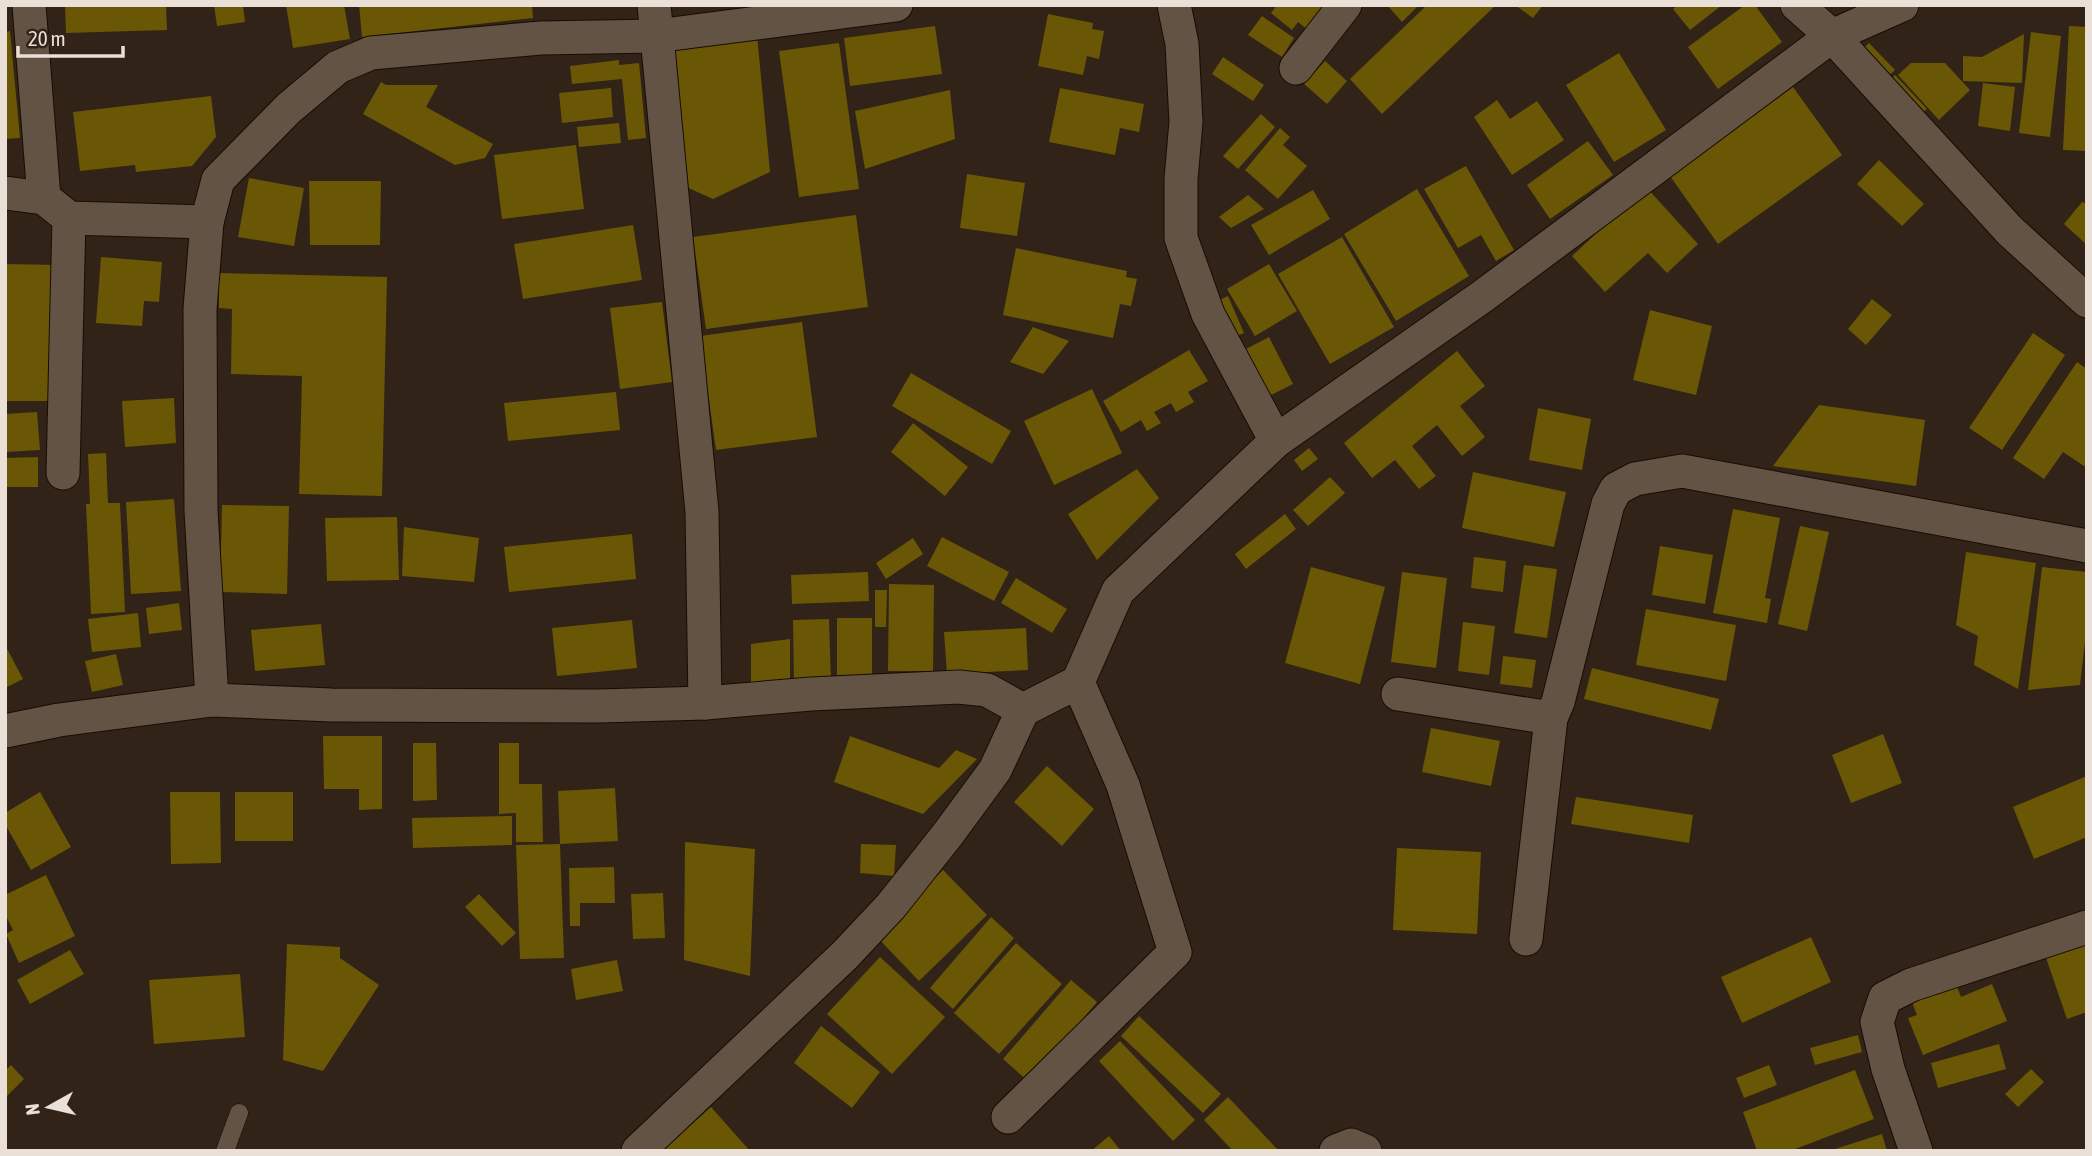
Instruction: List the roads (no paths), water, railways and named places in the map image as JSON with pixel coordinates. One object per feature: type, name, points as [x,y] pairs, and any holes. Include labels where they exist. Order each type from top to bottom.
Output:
[{"type":"street","points":[[29,5],[56,208],[63,473]]},
{"type":"street","points":[[212,700],[201,498],[201,309],[207,222],[218,180],[289,107],[338,67],[371,53],[541,38],[655,20],[896,5]]},
{"type":"street","points":[[1174,5],[1182,44],[1186,122],[1181,179],[1181,238],[1208,314],[1276,441]]},
{"type":"street","points":[[1296,68],[1345,5]]},
{"type":"street","points":[[1797,5],[1832,36],[2010,231],[2087,301]]},
{"type":"street","points":[[638,1151],[845,955],[891,906],[995,771],[1023,710],[1078,682],[1118,591],[1276,441],[1483,296],[1832,36],[1902,5]]},
{"type":"street","points":[[655,20],[702,512],[705,704]]},
{"type":"street","points":[[5,193],[56,208],[207,222]]},
{"type":"street","points":[[1526,939],[1551,718],[1558,702],[1608,504],[1616,489],[1635,479],[1682,471],[2087,546]]},
{"type":"street","points":[[1008,1116],[1175,952],[1123,785],[1078,682]]},
{"type":"street","points":[[5,731],[96,714],[212,700],[331,705],[599,706],[705,704],[811,694],[959,687],[987,691],[1023,710]]},
{"type":"street","points":[[1398,694],[1551,718]]},
{"type":"street","points":[[1916,1151],[1888,1069],[1877,1022],[1885,998],[1911,985],[2087,927]]},
{"type":"street","points":[[1336,1151],[1351,1145],[1365,1151]]},
{"type":"lane","points":[[225,1151],[239,1113]]}]
